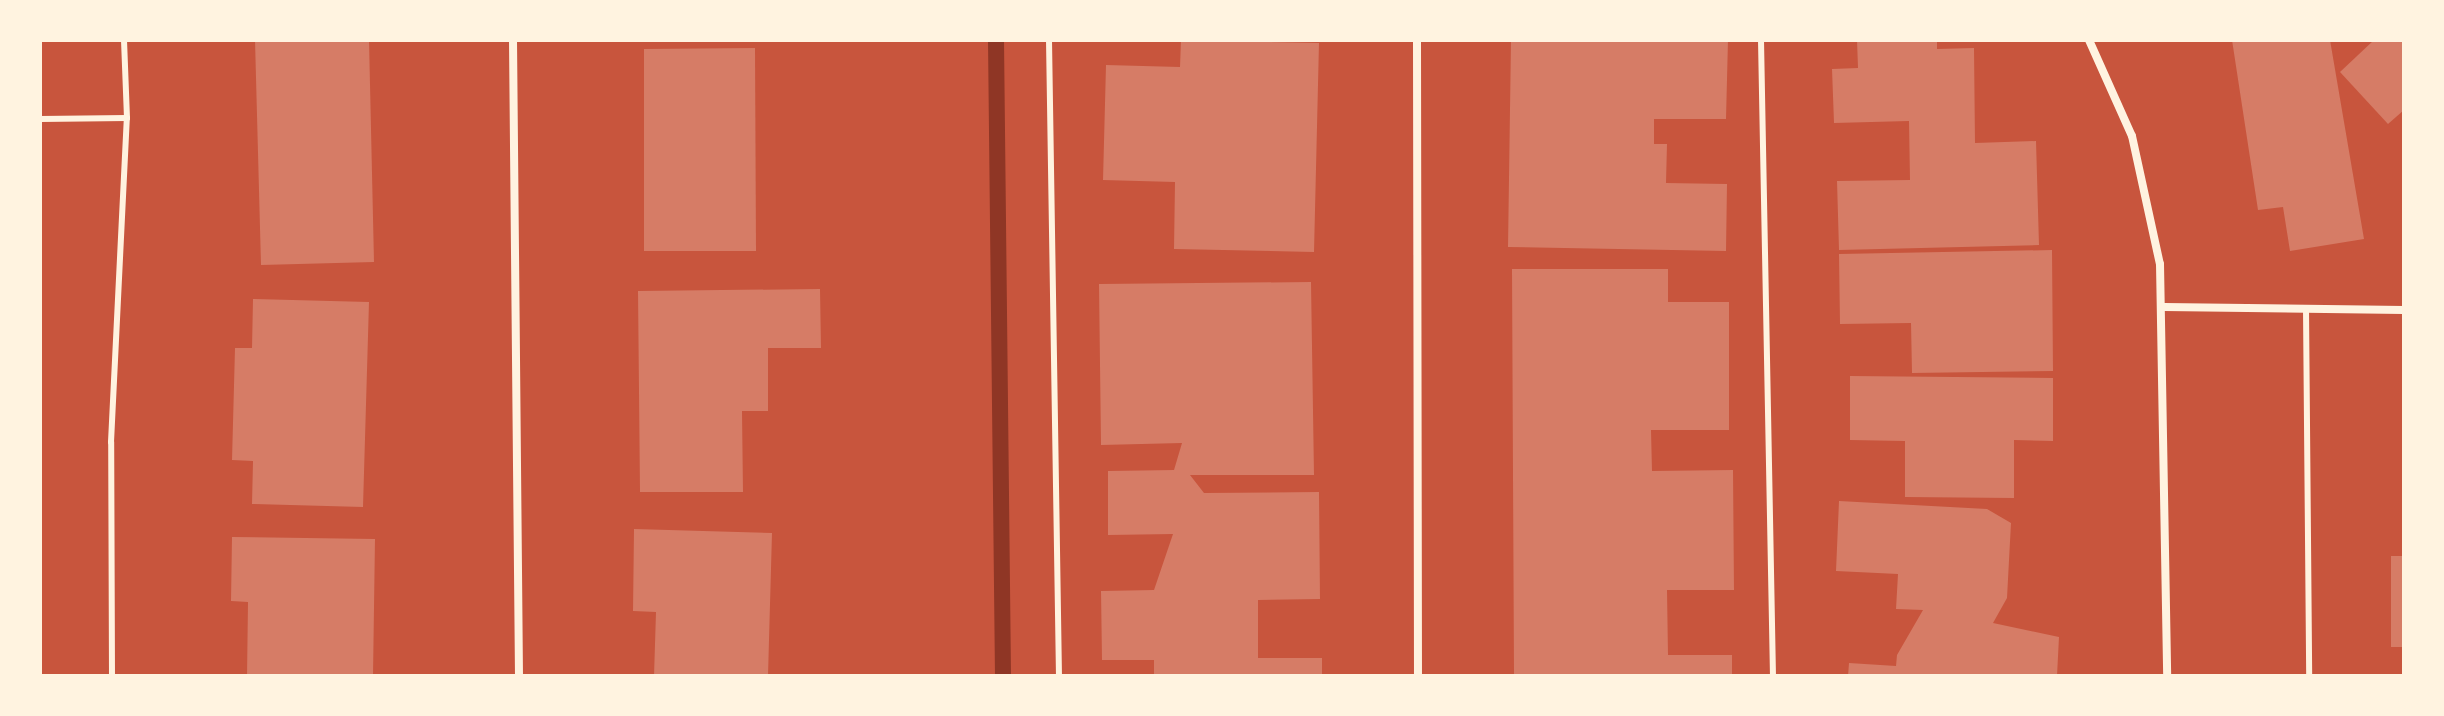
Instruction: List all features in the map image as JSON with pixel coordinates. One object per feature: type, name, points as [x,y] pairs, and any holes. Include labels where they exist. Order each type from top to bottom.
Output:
[{"type":"street","points":[[513,40],[519,676]]},
{"type":"street","points":[[1417,40],[1418,676]]},
{"type":"street","points":[[2089,40],[2132,136],[2160,264],[2164,307],[2167,676]]},
{"type":"street","points":[[2164,307],[2404,310]]},
{"type":"lane","points":[[112,676],[111,442],[127,118],[124,40]]},
{"type":"lane","points":[[1049,40],[1059,676]]},
{"type":"lane","points":[[1761,40],[1773,676]]},
{"type":"lane","points":[[40,119],[127,118]]},
{"type":"lane","points":[[2306,309],[2309,676]]},
{"type":"building","points":[[255,40],[369,40],[374,262],[261,265]]},
{"type":"building","points":[[1181,40],[1319,43],[1314,252],[1174,249],[1175,182],[1103,180],[1106,65],[1180,67]]},
{"type":"building","points":[[1511,40],[1728,40],[1726,119],[1654,119],[1654,144],[1667,144],[1666,183],[1727,184],[1726,251],[1508,247]]},
{"type":"building","points":[[1857,40],[1937,40],[1937,49],[1974,48],[1975,143],[2036,141],[2039,245],[1839,250],[1837,181],[1910,180],[1909,121],[1834,123],[1832,69],[1858,68]]},
{"type":"building","points":[[2232,40],[2330,40],[2364,239],[2290,251],[2283,207],[2258,210]]},
{"type":"building","points":[[2374,40],[2404,40],[2404,110],[2388,124],[2340,72]]},
{"type":"building","points":[[755,48],[756,251],[644,251],[644,49]]},
{"type":"building","points":[[2052,250],[2053,371],[1912,373],[1911,323],[1840,324],[1839,254]]},
{"type":"building","points":[[1512,269],[1668,269],[1668,302],[1729,302],[1729,430],[1651,430],[1652,471],[1733,470],[1734,590],[1667,590],[1668,655],[1732,655],[1732,676],[1514,676]]},
{"type":"building","points":[[1311,282],[1314,475],[1190,475],[1204,493],[1319,492],[1320,599],[1258,600],[1258,658],[1322,658],[1322,676],[1154,676],[1154,660],[1102,660],[1101,591],[1154,590],[1173,534],[1108,535],[1108,471],[1174,470],[1182,443],[1101,445],[1099,284]]},
{"type":"building","points":[[820,289],[821,348],[768,348],[768,411],[742,411],[743,492],[640,492],[638,291]]},
{"type":"building","points":[[253,299],[369,302],[363,507],[252,504],[253,461],[232,460],[235,348],[252,348]]},
{"type":"building","points":[[1850,376],[2053,378],[2053,441],[2014,440],[2014,498],[1905,497],[1905,441],[1850,440]]},
{"type":"building","points":[[1839,501],[1987,509],[2011,523],[2007,598],[1993,623],[2059,637],[2057,676],[1848,676],[1849,663],[1896,666],[1897,655],[1923,610],[1896,609],[1898,574],[1836,571]]},
{"type":"building","points":[[634,529],[772,533],[768,676],[654,676],[656,612],[633,611]]},
{"type":"building","points":[[232,537],[375,539],[373,676],[247,676],[248,602],[231,601]]},
{"type":"building","points":[[2391,556],[2404,556],[2404,647],[2391,647]]},
{"type":"waterway","points":[[996,40],[1003,676]]}]
